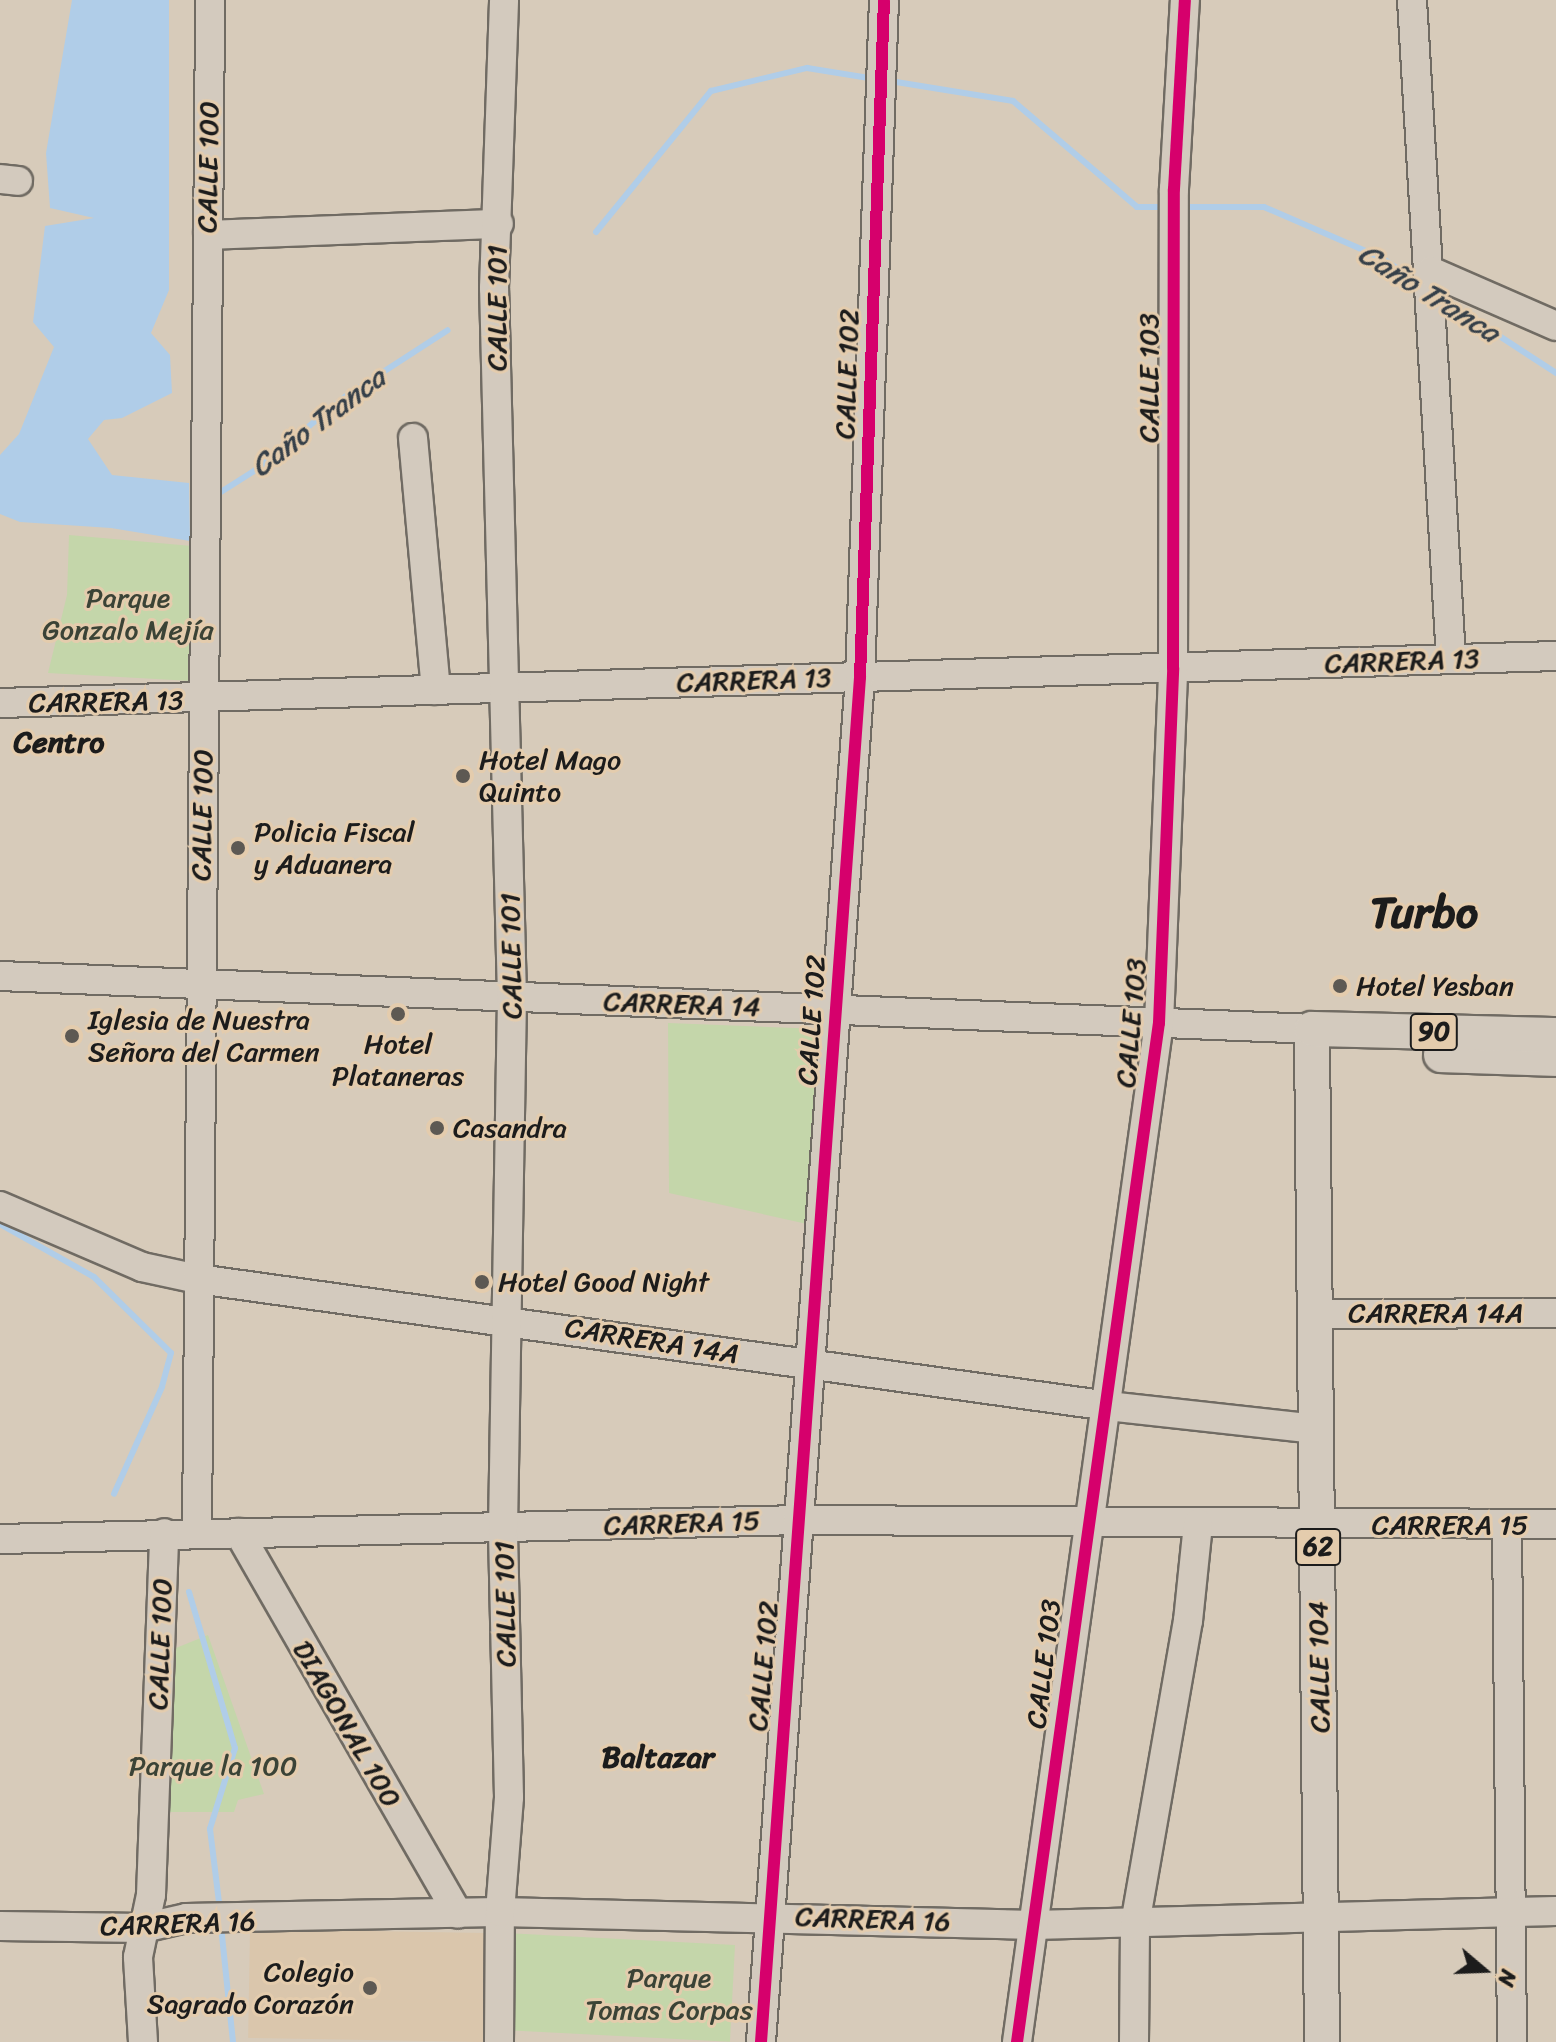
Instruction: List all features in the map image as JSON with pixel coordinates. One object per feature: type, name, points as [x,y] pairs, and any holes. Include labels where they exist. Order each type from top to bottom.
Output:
[{"type":"main road","name":"CARRERA 14","points":[[1312,1040],[1556,1035]]},
{"type":"main road","name":"CARRERA 14","points":[[1312,1040],[1556,1059]]},
{"type":"main road","name":"CALLE 104","points":[[1312,1040],[1322,2042]]},
{"type":"street","name":"CALLE 100","points":[[197,1534],[205,700],[203,537],[210,0]]},
{"type":"street","name":"CALLE 101","points":[[499,2042],[500,1912],[509,1797],[503,1529],[509,1319],[512,997],[507,688],[494,288],[499,224],[504,0]]},
{"type":"street","name":"CALLE 102","points":[[761,2042],[767,1915],[813,1365],[860,677],[884,0]]},
{"type":"street","name":"CALLE 103","points":[[1017,2042],[1087,1522],[1108,1406],[1159,1023],[1173,668],[1174,189],[1185,0]]},
{"type":"street","points":[[1412,0],[1451,659]]},
{"type":"street","points":[[208,235],[499,224]]},
{"type":"street","points":[[1430,275],[1556,326]]},
{"type":"street","points":[[413,438],[436,690]]},
{"type":"street","name":"CARRERA 13","points":[[0,703],[205,700],[436,690],[1556,656]]},
{"type":"street","name":"CARRERA 14","points":[[0,976],[1159,1023],[1312,1040]]},
{"type":"street","name":"CARRERA 14A","points":[[0,1206],[142,1267],[198,1279],[509,1319],[1108,1406],[1316,1429]]},
{"type":"street","name":"CARRERA 14A","points":[[1315,1314],[1556,1313]]},
{"type":"street","name":"CARRERA 15","points":[[0,1539],[798,1520],[1317,1526],[1556,1524]]},
{"type":"street","points":[[1134,2042],[1135,1924],[1188,1621],[1198,1524]]},
{"type":"street","points":[[1507,1525],[1512,2042]]},
{"type":"street","name":"CALLE 100","points":[[143,2042],[138,1957],[151,1895],[164,1533]]},
{"type":"street","name":"DIAGONAL 100","points":[[239,1533],[458,1914]]},
{"type":"street","name":"CARRERA 16","points":[[0,1926],[143,1928],[186,1918],[252,1920],[500,1912],[767,1915],[1034,1925],[1556,1911]]},
{"type":"shaded area","name":"Colegio Sagrado Corazón","points":[[250,1929],[485,1933],[483,2042],[248,2038]]},
{"type":"green space","name":"Parque Gonzalo Mejía","points":[[69,535],[192,546],[192,681],[48,673],[67,595]]},
{"type":"green space","points":[[668,1023],[821,1029],[807,1224],[669,1193]]},
{"type":"green space","name":"Parque la 100","points":[[208,1635],[264,1794],[238,1800],[234,1812],[170,1812],[176,1648]]},
{"type":"green space","name":"Parque Tomas Corpas","points":[[510,1933],[735,1945],[730,2042],[505,2030]]},
{"type":"water","points":[[72,0],[169,0],[169,290],[151,333],[170,355],[172,393],[122,418],[104,420],[88,439],[112,475],[189,483],[190,541],[111,528],[20,522],[0,514],[0,455],[19,434],[54,347],[33,322],[45,226],[94,218],[50,208],[46,153]]},
{"type":"waterway","name":"Caño Tranca","points":[[596,232],[711,91],[807,68],[875,79]]},
{"type":"waterway","name":"Caño Tranca","points":[[890,81],[1013,101],[1137,207],[1166,207]]},
{"type":"waterway","name":"Caño Tranca","points":[[1181,207],[1264,207],[1382,258],[1419,283]]},
{"type":"waterway","name":"Caño Tranca","points":[[1438,296],[1556,373]]},
{"type":"waterway","name":"Caño Tranca","points":[[213,497],[254,471],[346,396],[448,330]]},
{"type":"waterway","points":[[0,1224],[94,1277],[171,1353],[162,1387],[114,1494]]},
{"type":"waterway","points":[[189,1592],[235,1748],[210,1829],[220,1911]]},
{"type":"waterway","points":[[221,1926],[233,2042]]},
{"type":"cycle path","points":[[761,2042],[860,677],[884,0]]},
{"type":"cycle path","points":[[1017,2042],[1159,1023],[1173,668],[1174,189],[1185,0]]},
{"type":"place","name":"Hotel Mago Quinto","points":[[463,776]]},
{"type":"place","name":"Policia Fiscal y Aduanera","points":[[238,848]]},
{"type":"place","name":"Hotel Yesban","points":[[1340,986]]},
{"type":"place","name":"Hotel Plataneras","points":[[398,1014]]},
{"type":"place","name":"Iglesia de Nuestra Señora del Carmen","points":[[72,1036]]},
{"type":"place","name":"Casandra","points":[[437,1128]]},
{"type":"place","name":"Hotel Good Night","points":[[482,1282]]},
{"type":"place","name":"Colegio Sagrado Corazón","points":[[370,1988]]},
{"type":"district","name":"Centro","points":[[59,742]]},
{"type":"district","name":"Turbo","points":[[1424,912]]},
{"type":"district","name":"Baltazar","points":[[658,1757]]}]
